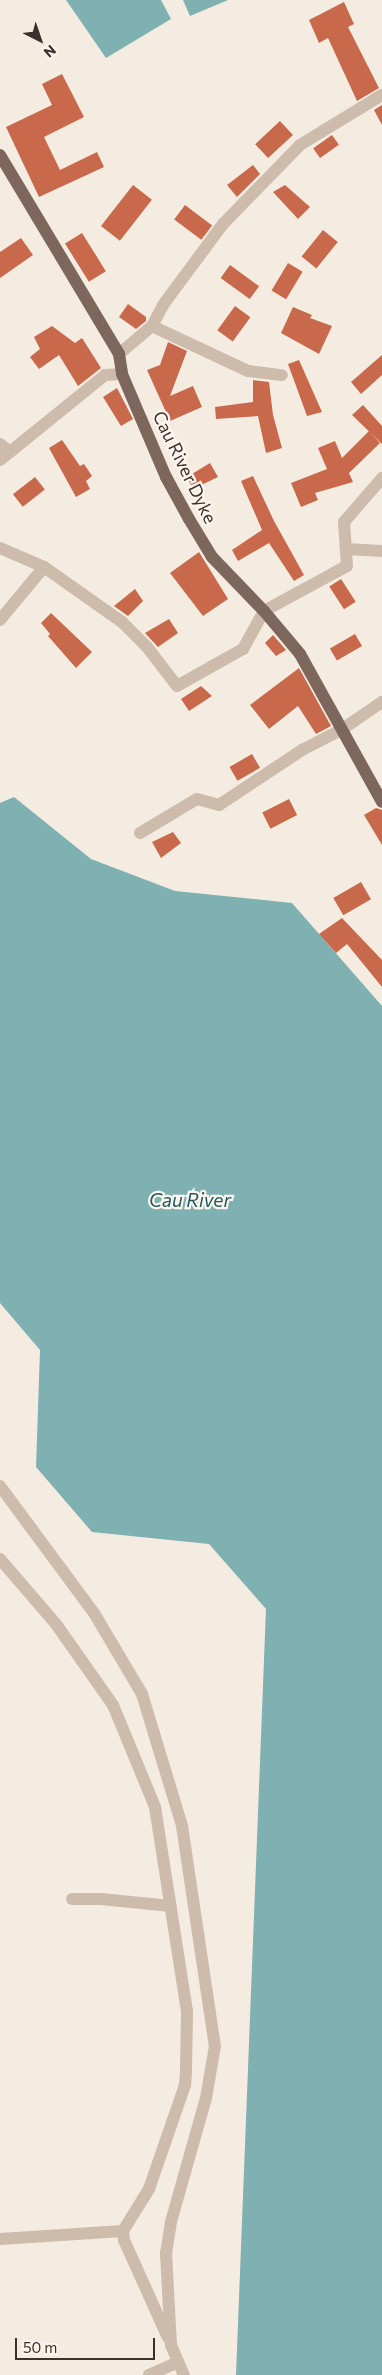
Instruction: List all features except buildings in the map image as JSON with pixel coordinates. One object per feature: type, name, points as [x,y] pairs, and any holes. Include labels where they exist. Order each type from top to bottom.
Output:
[{"type":"main road","name":"Cau River Dyke","points":[[0,155],[119,354],[122,374],[166,477],[198,534],[212,557],[264,611],[300,654],[382,802]]},
{"type":"street","points":[[119,354],[152,326],[163,305],[223,224],[300,145],[382,94]]},
{"type":"street","points":[[152,326],[248,371],[282,375]]},
{"type":"street","points":[[3,452],[105,375],[122,374]]},
{"type":"street","points":[[0,548],[44,567],[122,622],[146,647],[177,686],[243,649],[264,611],[347,566],[344,522],[382,478]]},
{"type":"street","points":[[346,548],[382,551]]},
{"type":"street","points":[[0,620],[44,567]]},
{"type":"street","points":[[140,833],[197,799],[220,805],[302,750],[341,730],[382,702]]},
{"type":"street","points":[[0,1486],[94,1613],[142,1694],[182,1826],[215,2046],[206,2098],[171,2222],[166,2254],[171,2345]]},
{"type":"street","points":[[0,1559],[56,1624],[113,1705],[155,1806],[187,2012],[185,2085],[149,2188],[123,2230],[124,2240],[184,2375]]},
{"type":"street","points":[[146,1781],[168,1778]]},
{"type":"street","points":[[72,1899],[101,1899],[171,1906]]},
{"type":"street","points":[[0,2239],[123,2230]]},
{"type":"street","points":[[149,2375],[178,2362]]},
{"type":"water","points":[[66,0],[161,0],[171,19],[106,58]]},
{"type":"water","points":[[183,0],[228,0],[190,16]]},
{"type":"water","name":"Cau River","points":[[14,797],[91,859],[175,891],[292,903],[382,1006],[382,2375],[236,2375],[266,1609],[209,1544],[92,1532],[36,1467],[40,1350],[0,1303],[0,803]]}]
